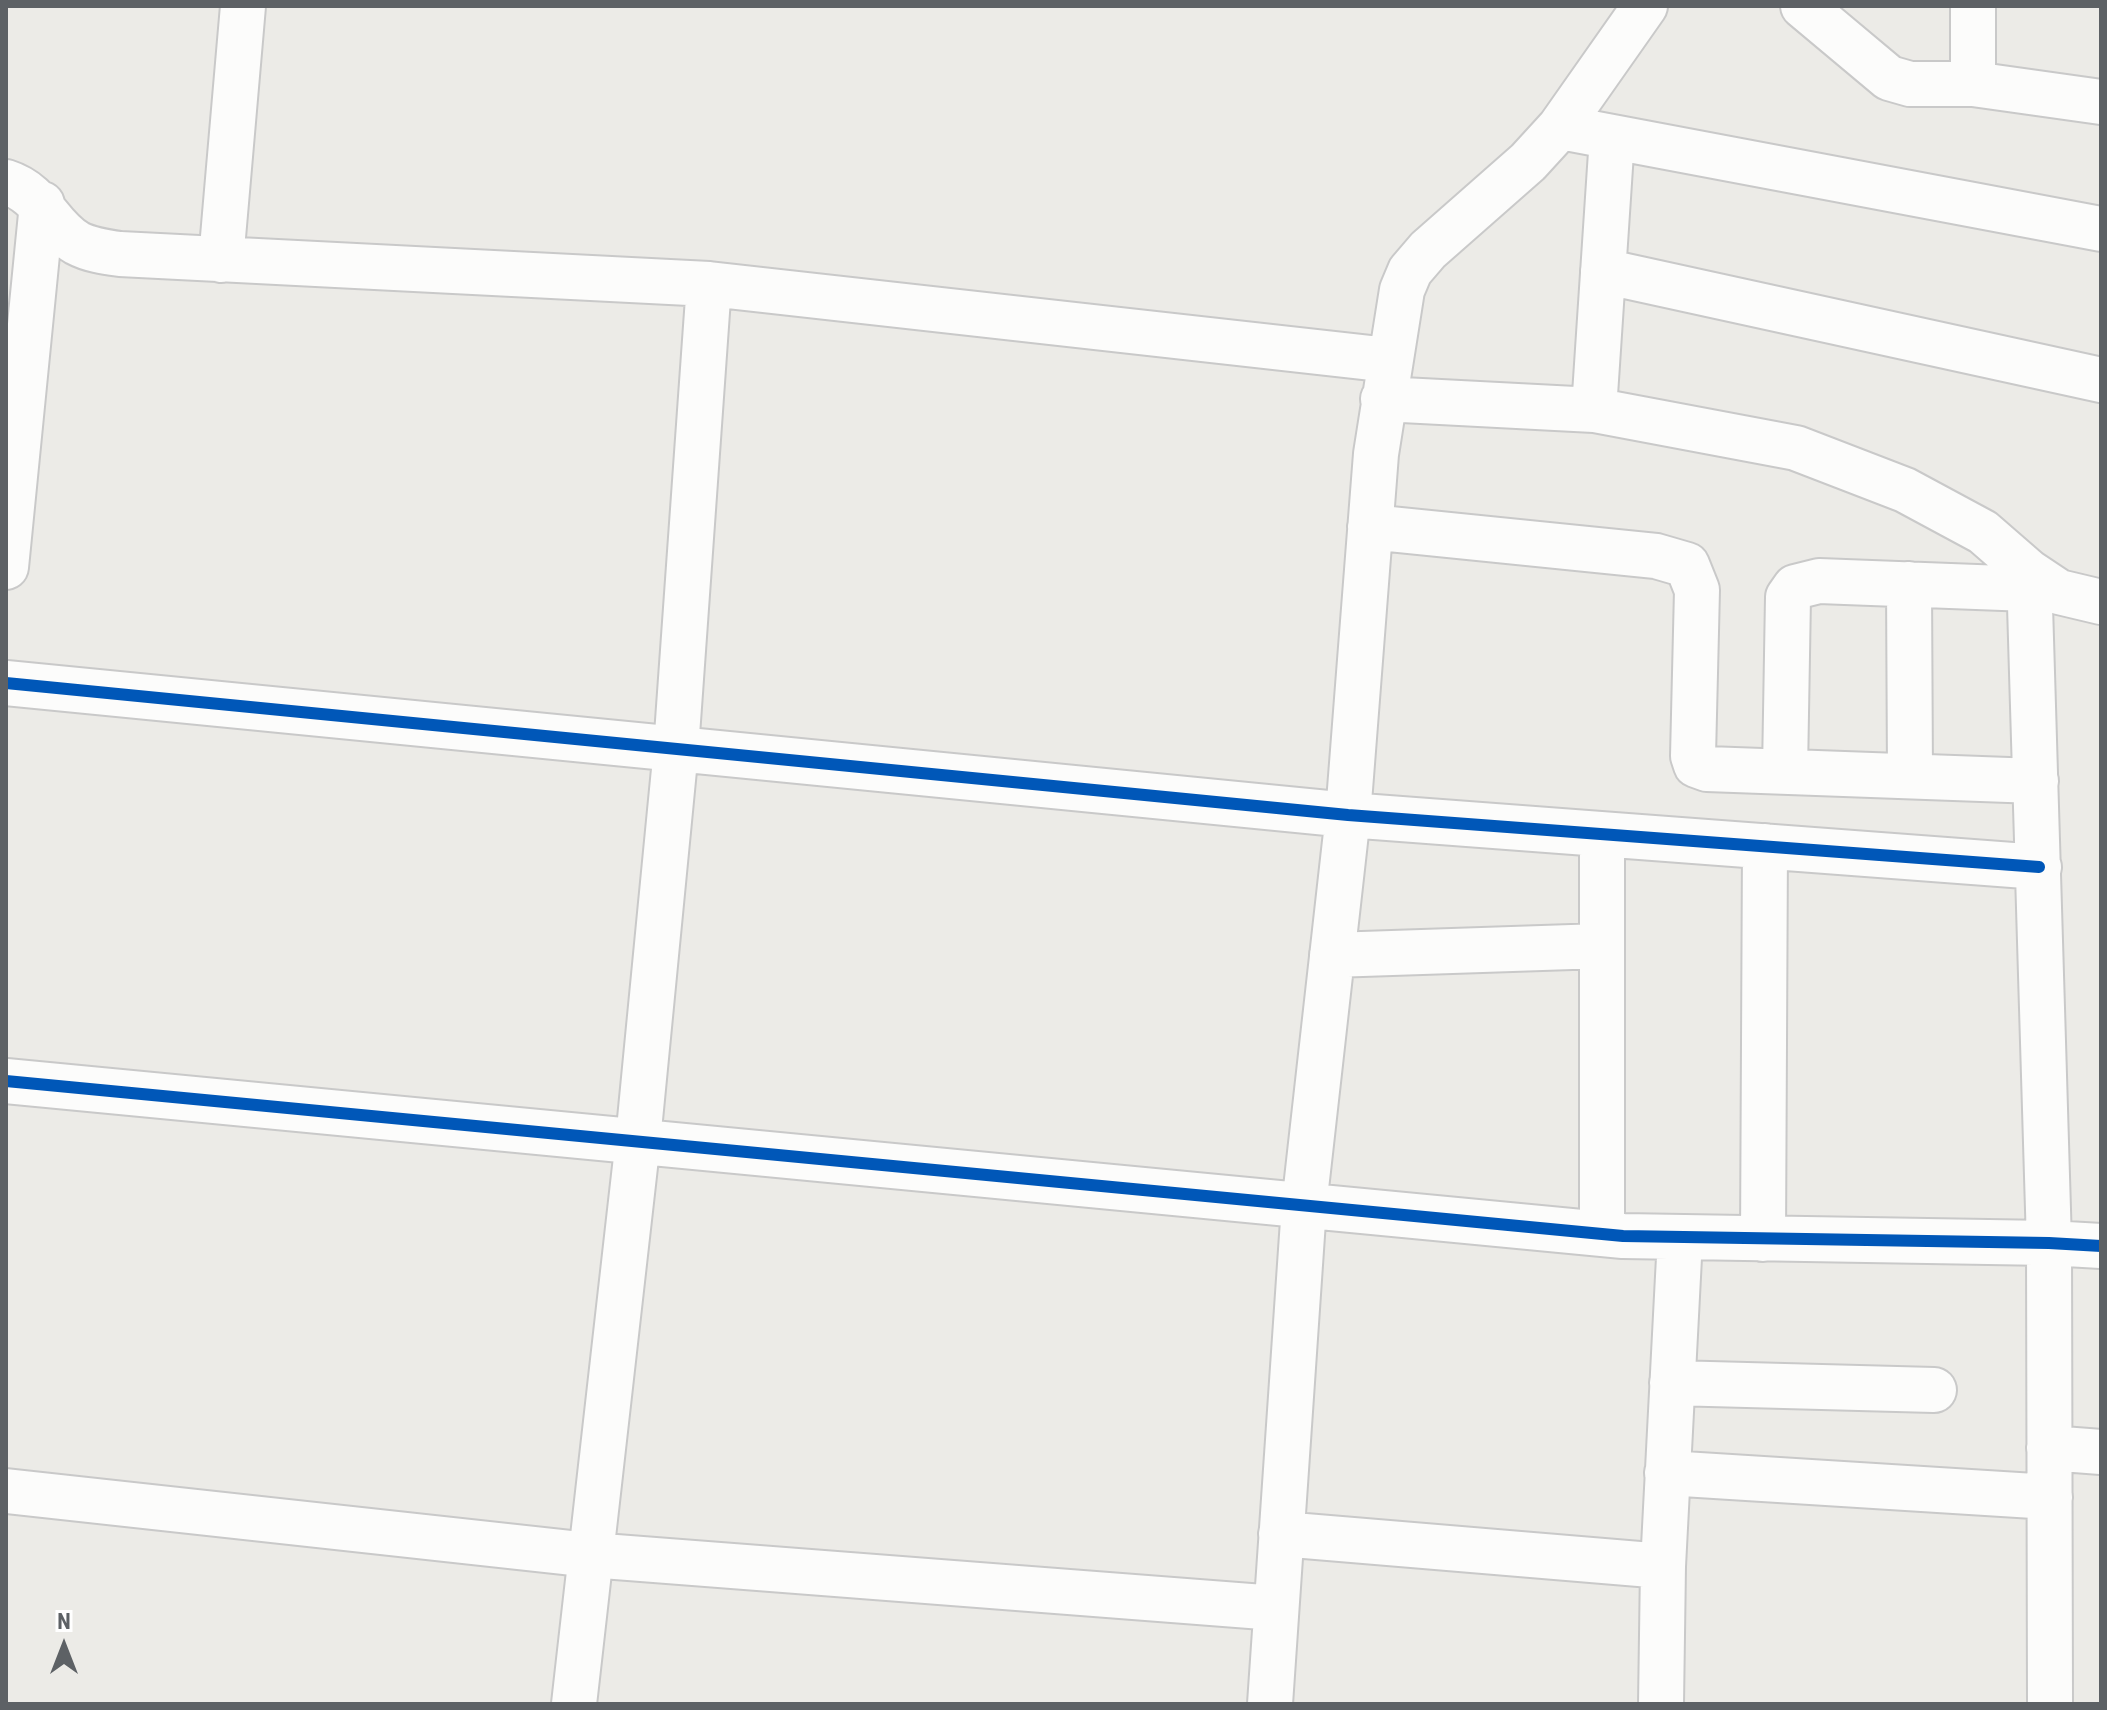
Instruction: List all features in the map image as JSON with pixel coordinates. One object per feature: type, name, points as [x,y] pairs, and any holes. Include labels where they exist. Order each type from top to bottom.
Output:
[{"type":"street","points":[[221,260],[243,6]]},
{"type":"street","points":[[1270,1704],[1304,1206],[1348,815],[1370,527],[1386,379],[1402,290],[1410,271],[1454,225],[1528,162],[1560,127],[1645,6]]},
{"type":"street","points":[[1803,6],[1889,78],[1910,84],[1973,84],[2101,102]]},
{"type":"street","points":[[1973,6],[1973,84]]},
{"type":"street","points":[[1560,127],[2101,229]]},
{"type":"street","points":[[1594,410],[1612,137]]},
{"type":"street","points":[[24,193],[77,243],[97,251],[709,284],[1594,410],[1796,448],[1905,490],[1983,532],[2029,581],[2049,1243],[2050,1704]]},
{"type":"street","points":[[6,567],[24,193]]},
{"type":"street","points":[[1603,271],[2101,380]]},
{"type":"street","points":[[574,1704],[638,1140],[676,749],[709,284]]},
{"type":"street","points":[[1370,527],[1656,556],[1687,565],[1697,590],[1693,756],[1696,765],[1707,769],[2036,781]]},
{"type":"street","points":[[1785,771],[1788,597],[1795,587],[1819,581],[1909,584],[2029,581],[2101,602]]},
{"type":"street","points":[[1909,584],[1910,776]]},
{"type":"street","points":[[6,683],[1348,815],[2039,867]]},
{"type":"street","points":[[1602,834],[1602,1234]]},
{"type":"street","points":[[1763,1239],[1765,846]]},
{"type":"street","points":[[1332,955],[1602,946]]},
{"type":"street","points":[[6,1081],[1602,1234],[2101,1246]]},
{"type":"street","points":[[1661,1704],[1663,1566],[1680,1238]]},
{"type":"street","points":[[1672,1383],[1934,1390]]},
{"type":"street","points":[[2049,1448],[2101,1452]]},
{"type":"street","points":[[1667,1473],[2050,1497]]},
{"type":"street","points":[[6,1491],[590,1555],[1276,1608]]},
{"type":"street","points":[[1281,1534],[1663,1566]]},
{"type":"cycle path","points":[[6,683],[1348,815],[2039,867]]},
{"type":"cycle path","points":[[6,1081],[1623,1236],[2101,1246]]}]
